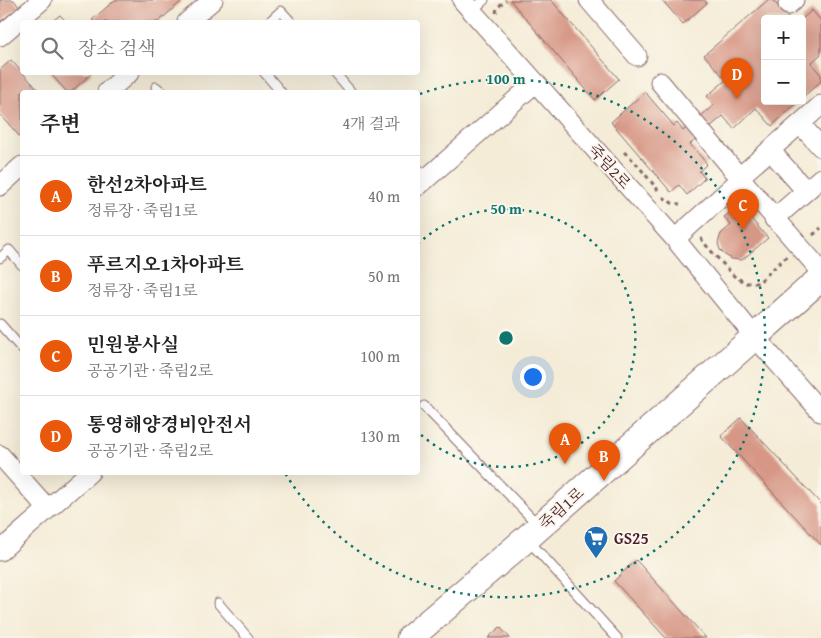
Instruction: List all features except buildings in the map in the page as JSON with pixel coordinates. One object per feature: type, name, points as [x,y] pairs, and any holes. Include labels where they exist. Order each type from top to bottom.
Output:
[{"type":"street","points":[[0,36],[42,0]]},
{"type":"street","points":[[189,20],[213,0]]},
{"type":"street","points":[[589,0],[637,56]]},
{"type":"street","name":"죽림2로","points":[[473,4],[535,83],[675,239],[754,336],[821,412]]},
{"type":"street","points":[[109,90],[127,75]]},
{"type":"street","points":[[660,82],[774,219],[821,271]]},
{"type":"street","points":[[420,178],[535,83]]},
{"type":"street","points":[[675,239],[741,179],[744,173],[821,105]]},
{"type":"street","points":[[800,124],[821,147]]},
{"type":"street","points":[[770,150],[806,191]]},
{"type":"street","points":[[0,186],[20,168]]},
{"type":"street","points":[[774,219],[821,178]]},
{"type":"street","points":[[754,336],[821,278]]},
{"type":"street","name":"죽림1로","points":[[410,638],[754,336]]},
{"type":"street","points":[[0,455],[48,509]]},
{"type":"street","points":[[0,551],[87,475]]},
{"type":"lane","points":[[271,20],[282,11],[289,20]]},
{"type":"lane","points":[[267,75],[280,90]]},
{"type":"lane","points":[[337,75],[349,90]]},
{"type":"lane","points":[[0,258],[9,250],[20,263]]},
{"type":"lane","points":[[0,324],[20,347]]},
{"type":"lane","points":[[424,406],[533,532],[617,638]]},
{"type":"lane","points":[[218,603],[248,638]]},
{"type":"path","points":[[809,239],[821,228]]},
{"type":"path","points":[[701,230],[703,242],[734,276],[746,283],[758,283],[788,255]]},
{"type":"place","name":"통영해양경비안전서","points":[[737,99]]},
{"type":"place","name":"민원봉사실","points":[[743,230]]},
{"type":"place","name":"한선2차아파트","points":[[565,464]]},
{"type":"place","name":"푸르지오1차아파트","points":[[604,481]]},
{"type":"place","name":"GS25","points":[[596,559]]}]
